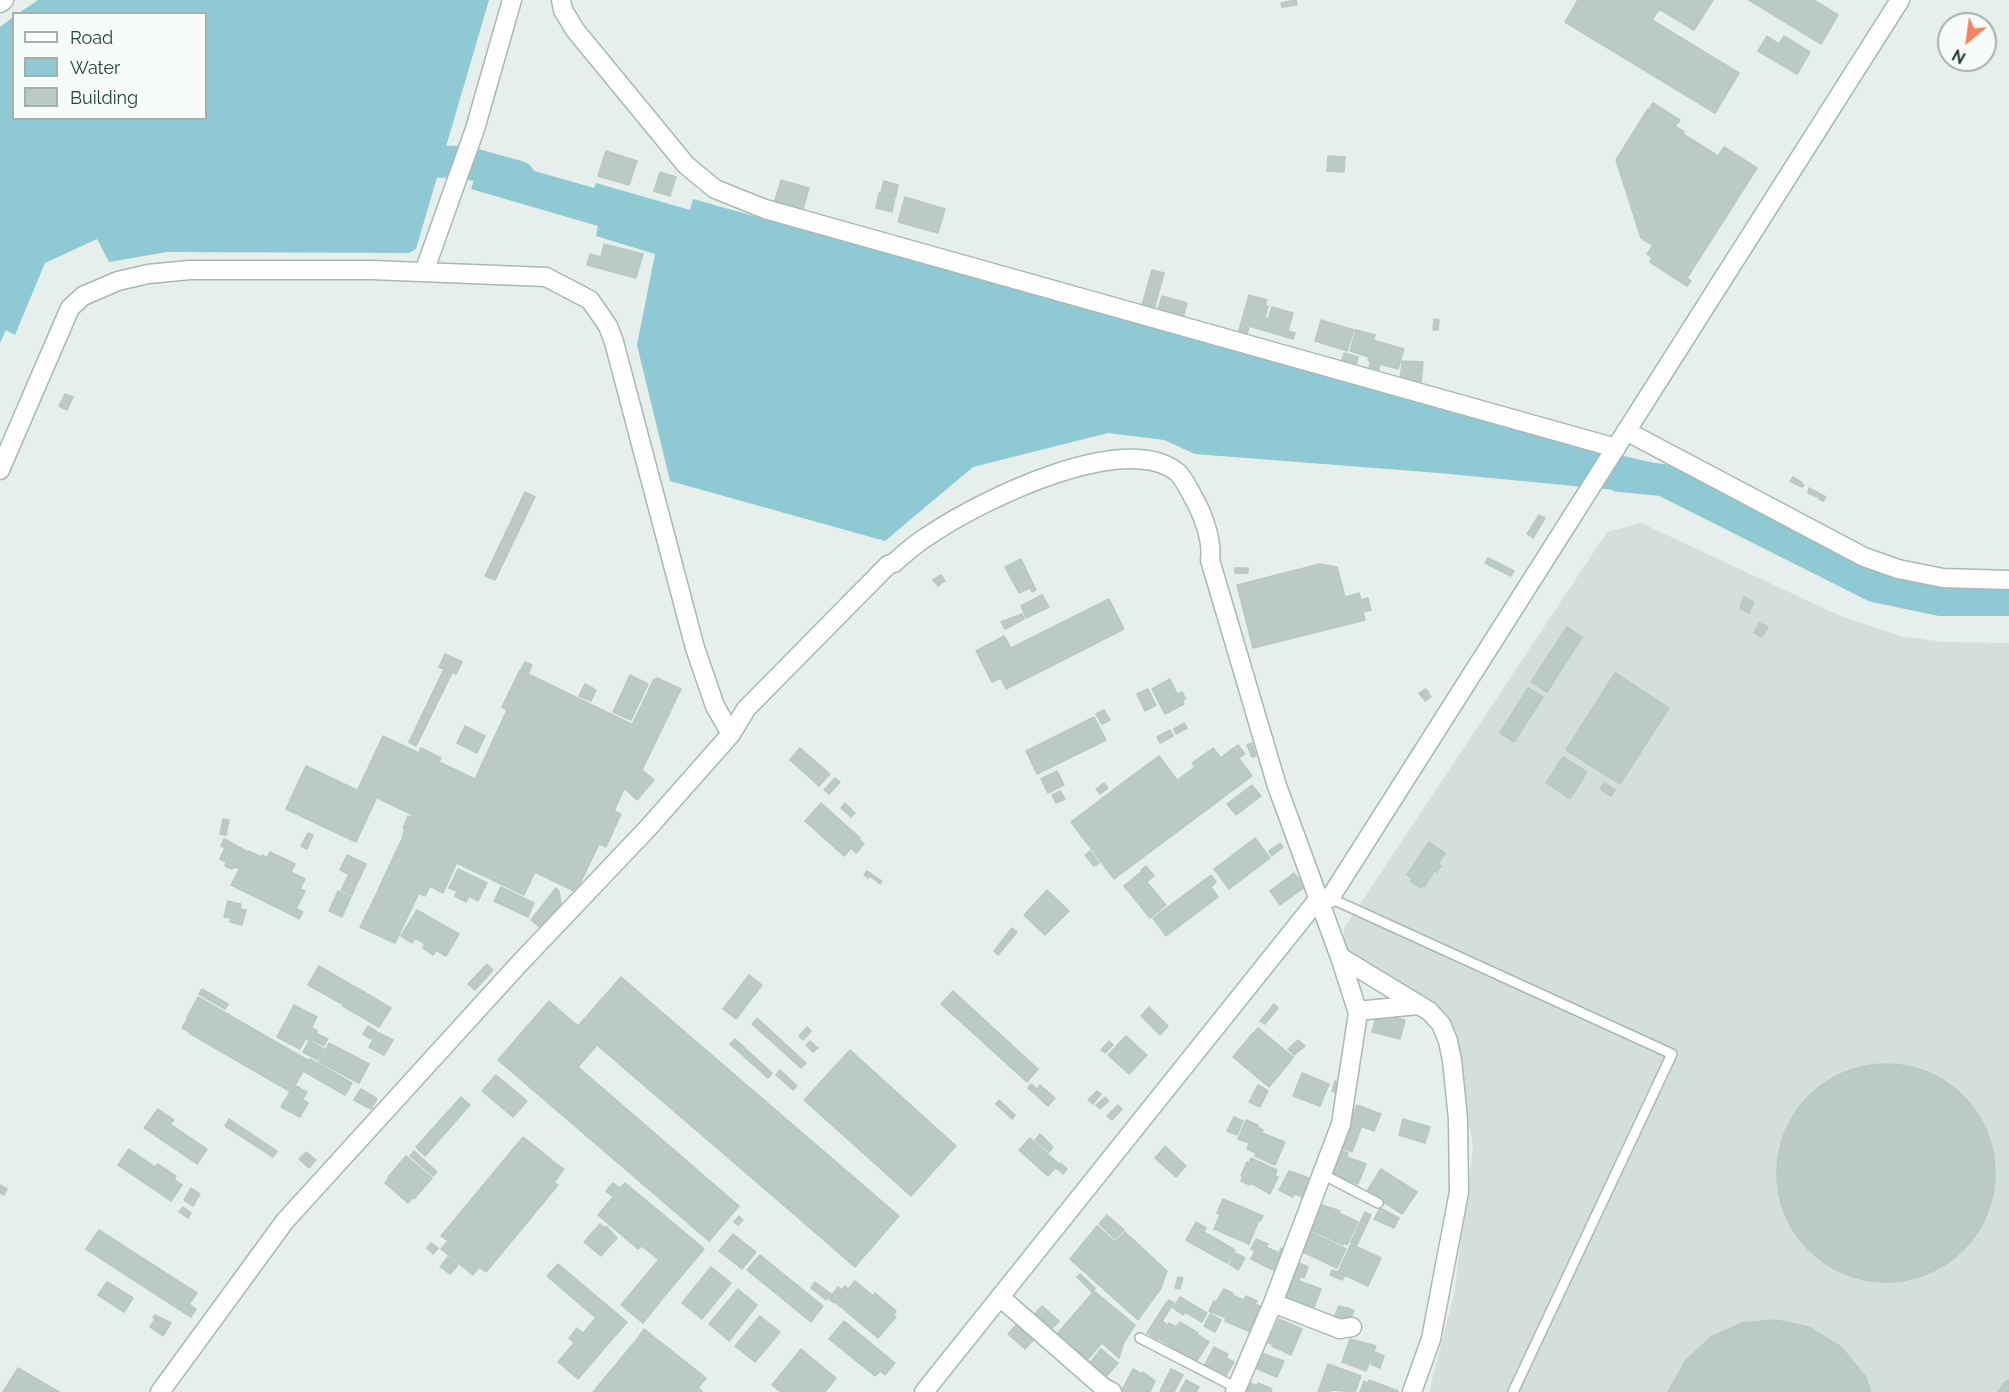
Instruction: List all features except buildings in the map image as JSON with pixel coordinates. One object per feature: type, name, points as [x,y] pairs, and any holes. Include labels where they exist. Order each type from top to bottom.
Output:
[{"type":"street","points":[[0,3],[4,0]]},
{"type":"street","points":[[424,272],[475,129],[512,0]]},
{"type":"street","points":[[924,1392],[1324,898],[1614,450],[1900,0]]},
{"type":"street","points":[[565,3],[575,30],[672,149],[715,189],[765,209],[1614,450]]},
{"type":"street","points":[[0,470],[70,308],[83,296],[128,279],[148,274],[190,270],[372,270],[546,277],[590,300],[599,311],[611,334],[627,386],[695,648],[715,706],[731,734]]},
{"type":"street","points":[[1626,431],[1864,557],[1898,569],[1943,578],[2009,580]]},
{"type":"street","points":[[160,1392],[285,1221],[510,974],[648,828],[731,734],[746,709],[888,565],[933,532],[1005,492],[1040,478],[1089,465],[1128,458],[1150,461],[1178,473],[1195,501],[1205,528],[1213,571],[1277,786],[1324,898],[1358,1011],[1341,1124],[1236,1390]]},
{"type":"street","points":[[1340,957],[1436,1017],[1448,1041],[1452,1060],[1458,1119],[1459,1192],[1431,1339],[1412,1392]]},
{"type":"street","points":[[1358,1011],[1418,1005]]},
{"type":"street","points":[[1000,1297],[1104,1388],[1112,1392]]},
{"type":"street","points":[[1272,1303],[1340,1329],[1352,1327]]},
{"type":"lane","points":[[1324,898],[1672,1054],[1513,1392]]},
{"type":"lane","points":[[1322,1174],[1378,1203]]},
{"type":"lane","points":[[1140,1338],[1236,1390]]},
{"type":"shaded area","points":[[1641,523],[1838,615],[1901,636],[1943,642],[2009,643],[2009,1392],[1429,1392],[1454,1294],[1473,1146],[1452,1034],[1344,950],[1344,928],[1607,532]]},
{"type":"water","points":[[38,0],[489,0],[416,249],[409,253],[167,252],[109,262],[97,239],[45,263],[15,335],[6,330],[0,343],[0,27],[12,18],[12,120],[207,120],[207,12],[20,12]]},
{"type":"water","points":[[482,156],[594,188],[596,183],[690,210],[693,199],[1546,438],[1667,466],[1657,494],[1439,473],[1195,454],[1164,440],[1108,433],[973,467],[885,541],[670,481],[637,345],[655,254],[596,236],[598,226],[471,189]]},
{"type":"waterway","points":[[400,161],[465,162],[519,177]]},
{"type":"waterway","points":[[1620,476],[1663,480],[1874,586],[1941,600],[2009,600]]}]
